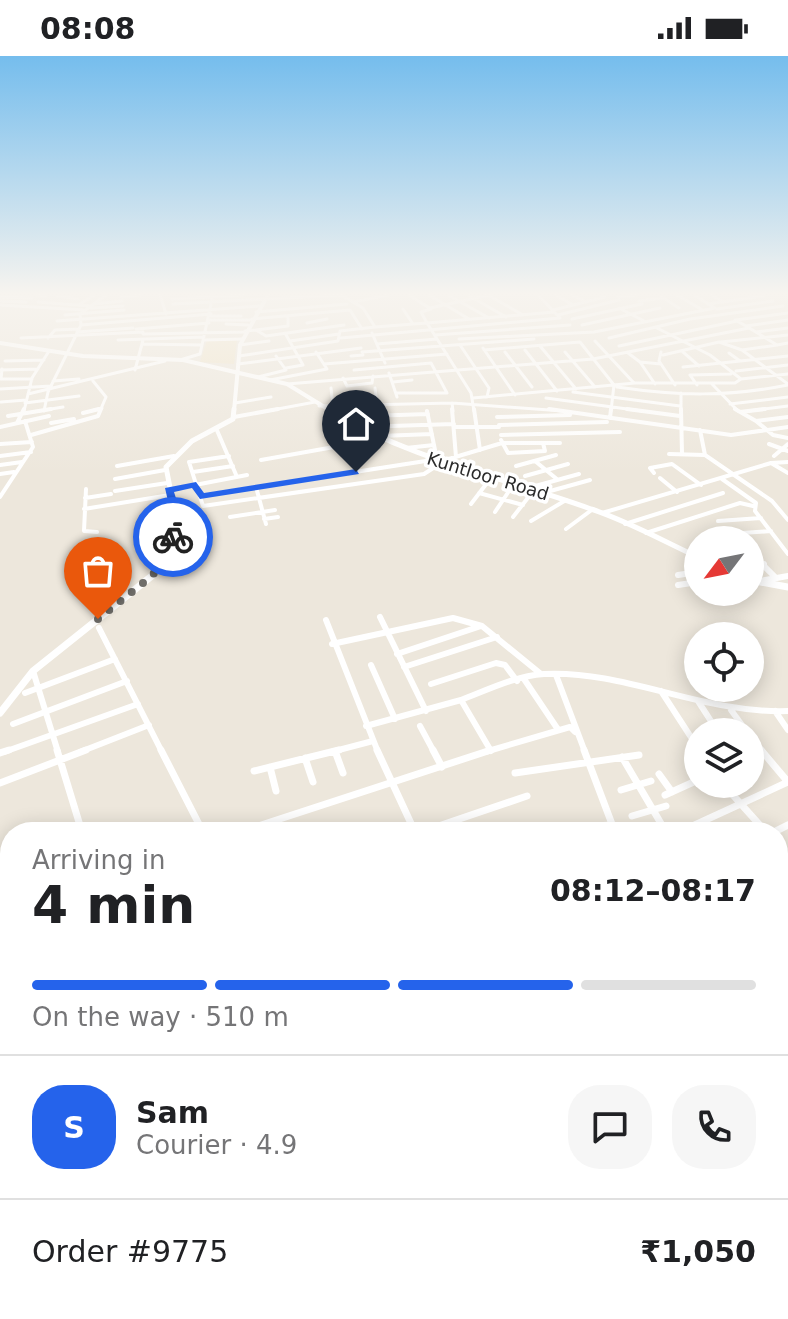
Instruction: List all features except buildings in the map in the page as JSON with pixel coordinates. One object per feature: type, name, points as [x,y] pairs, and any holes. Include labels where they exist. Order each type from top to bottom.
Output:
[{"type":"street","points":[[17,423],[23,414],[32,379],[47,354]]},
{"type":"street","points":[[51,426],[45,401],[67,354]]},
{"type":"street","name":"Kuntloor Road","points":[[67,354],[181,360],[287,384],[299,388],[337,417],[375,437],[437,462],[593,509],[684,551]]},
{"type":"street","points":[[135,370],[138,354]]},
{"type":"street","points":[[182,354],[181,360],[199,354]]},
{"type":"street","points":[[234,417],[239,356],[250,354]]},
{"type":"street","points":[[274,354],[286,368]]},
{"type":"street","points":[[238,364],[304,354]]},
{"type":"street","points":[[270,380],[327,369],[317,354]]},
{"type":"street","points":[[351,356],[356,354]]},
{"type":"street","points":[[287,384],[343,378],[343,383],[350,386],[372,383],[373,376],[367,369],[363,354]]},
{"type":"street","points":[[381,354],[399,404]]},
{"type":"street","points":[[324,364],[447,354],[473,401],[480,450]]},
{"type":"street","points":[[467,354],[489,388],[487,397]]},
{"type":"street","points":[[486,354],[515,395]]},
{"type":"street","points":[[506,354],[532,387]]},
{"type":"street","points":[[528,354],[557,391]]},
{"type":"street","points":[[547,354],[576,389]]},
{"type":"street","points":[[567,354],[595,387]]},
{"type":"street","points":[[589,354],[615,386],[681,396],[788,385]]},
{"type":"street","points":[[609,354],[634,383]]},
{"type":"street","points":[[373,376],[457,372],[629,354],[640,362],[655,384]]},
{"type":"street","points":[[670,354],[663,355],[659,361],[675,385]]},
{"type":"street","points":[[685,354],[699,366]]},
{"type":"street","points":[[705,354],[741,379]]},
{"type":"street","points":[[730,354],[740,361]]},
{"type":"street","points":[[747,354],[788,385]]},
{"type":"street","points":[[765,354],[771,358]]},
{"type":"street","points":[[258,377],[303,365],[298,355]]},
{"type":"street","points":[[396,391],[447,393],[427,356]]},
{"type":"street","points":[[683,367],[787,356]]},
{"type":"street","points":[[5,361],[44,360]]},
{"type":"street","points":[[26,399],[165,361]]},
{"type":"street","points":[[259,361],[264,370]]},
{"type":"street","points":[[678,361],[697,385]]},
{"type":"street","points":[[640,362],[661,364]]},
{"type":"street","points":[[354,370],[431,363]]},
{"type":"street","points":[[690,375],[734,373],[788,365]]},
{"type":"street","points":[[32,379],[0,380],[1,370],[38,369]]},
{"type":"street","points":[[0,713],[4,701],[33,671],[153,575],[175,534],[176,514],[165,470],[174,456],[192,441],[234,417],[317,404],[452,403],[634,383],[735,383],[741,379],[788,374]]},
{"type":"street","points":[[77,385],[80,376],[30,387],[3,389],[1,401],[45,401],[79,396]]},
{"type":"street","points":[[393,382],[412,380]]},
{"type":"street","points":[[31,435],[51,426],[98,416],[106,397],[93,381]]},
{"type":"street","points":[[712,384],[739,412],[777,437],[788,438]]},
{"type":"street","points":[[682,385],[679,427],[682,454]]},
{"type":"street","points":[[608,420],[615,386]]},
{"type":"street","points":[[331,388],[333,406]]},
{"type":"street","points":[[375,388],[381,425]]},
{"type":"street","points":[[59,389],[60,400]]},
{"type":"street","points":[[353,389],[355,405]]},
{"type":"street","points":[[563,390],[680,406]]},
{"type":"street","points":[[543,408],[549,392]]},
{"type":"street","points":[[402,448],[435,448],[428,414],[418,393]]},
{"type":"street","points":[[506,396],[498,406],[497,417],[502,443],[508,453],[545,451],[543,443]]},
{"type":"street","points":[[235,403],[271,397]]},
{"type":"street","points":[[730,404],[788,397]]},
{"type":"street","points":[[546,398],[680,416]]},
{"type":"street","points":[[473,401],[737,435],[788,427]]},
{"type":"street","points":[[452,403],[456,457]]},
{"type":"street","points":[[739,412],[788,406]]},
{"type":"street","points":[[0,427],[63,407]]},
{"type":"street","points":[[83,413],[102,408]]},
{"type":"street","points":[[8,416],[47,412]]},
{"type":"street","points":[[337,417],[428,414]]},
{"type":"street","points":[[497,417],[579,414]]},
{"type":"street","points":[[579,414],[589,433]]},
{"type":"street","points":[[756,421],[788,417]]},
{"type":"street","points":[[355,427],[429,424],[477,427],[608,420]]},
{"type":"street","points":[[1,495],[3,485],[31,452],[31,435],[25,421]]},
{"type":"street","points":[[216,428],[237,477]]},
{"type":"street","points":[[700,430],[705,455]]},
{"type":"street","points":[[501,435],[620,432]]},
{"type":"street","points":[[261,460],[375,437],[432,434]]},
{"type":"street","points":[[0,444],[32,442]]},
{"type":"street","points":[[200,496],[418,462],[437,462],[502,443],[560,443]]},
{"type":"street","points":[[769,444],[785,450]]},
{"type":"street","points":[[774,456],[785,450],[788,444]]},
{"type":"street","points":[[0,456],[31,452]]},
{"type":"street","points":[[669,454],[705,455],[772,501],[788,520]]},
{"type":"street","points":[[516,466],[556,455]]},
{"type":"street","points":[[117,466],[174,456]]},
{"type":"street","points":[[229,456],[190,462],[202,506],[424,474],[437,462]]},
{"type":"street","points":[[535,461],[558,480]]},
{"type":"street","points":[[0,465],[22,462]]},
{"type":"street","points":[[418,462],[424,474]]},
{"type":"street","points":[[602,513],[771,463],[788,462]]},
{"type":"street","points":[[771,463],[788,473]]},
{"type":"street","points":[[525,476],[568,464]]},
{"type":"street","points":[[654,473],[650,468],[672,464],[701,485]]},
{"type":"street","points":[[193,472],[233,466]]},
{"type":"street","points":[[381,469],[386,480]]},
{"type":"street","points":[[115,479],[165,470]]},
{"type":"street","points":[[0,474],[14,472]]},
{"type":"street","points":[[513,517],[530,490],[579,474]]},
{"type":"street","points":[[85,498],[169,489],[247,475]]},
{"type":"street","points":[[331,476],[336,488]]},
{"type":"street","points":[[660,478],[677,492]]},
{"type":"street","points":[[471,504],[490,479]]},
{"type":"street","points":[[722,479],[756,503],[753,506]]},
{"type":"street","points":[[543,493],[590,480]]},
{"type":"street","points":[[495,512],[513,485]]},
{"type":"street","points":[[256,487],[264,518]]},
{"type":"street","points":[[86,489],[84,531],[97,532]]},
{"type":"street","points":[[84,509],[169,489]]},
{"type":"street","points":[[479,493],[523,505]]},
{"type":"street","points":[[625,524],[723,493]]},
{"type":"street","points":[[531,521],[566,500]]},
{"type":"street","points":[[646,533],[740,503],[753,506],[788,554]]},
{"type":"street","points":[[566,529],[593,509]]},
{"type":"street","points":[[230,517],[264,518],[277,513]]},
{"type":"street","points":[[718,521],[761,518]]},
{"type":"street","points":[[764,531],[771,531]]},
{"type":"street","points":[[764,564],[776,578]]},
{"type":"street","points":[[678,575],[684,574]]},
{"type":"street","points":[[764,580],[788,576]]},
{"type":"street","points":[[764,583],[788,587]]},
{"type":"street","points":[[678,585],[684,584]]},
{"type":"street","points":[[380,617],[426,711]]},
{"type":"street","points":[[332,644],[453,618],[482,626],[541,674]]},
{"type":"street","points":[[326,620],[332,644],[366,726],[410,822]]},
{"type":"street","points":[[397,654],[482,626]]},
{"type":"street","points":[[99,628],[198,822]]},
{"type":"street","points":[[404,667],[497,637]]},
{"type":"street","points":[[25,693],[115,659]]},
{"type":"street","points":[[431,684],[496,663],[505,665],[521,680],[557,728]]},
{"type":"street","points":[[371,665],[395,719]]},
{"type":"street","points":[[33,671],[63,760],[79,822]]},
{"type":"street","points":[[366,726],[426,711],[541,674],[661,691],[684,697]]},
{"type":"street","points":[[556,675],[610,822]]},
{"type":"street","points":[[13,724],[127,681]]},
{"type":"street","points":[[661,691],[684,726]]},
{"type":"street","points":[[461,700],[491,751]]},
{"type":"street","points":[[702,702],[731,710],[788,711]]},
{"type":"street","points":[[0,753],[138,704]]},
{"type":"street","points":[[731,710],[737,718]]},
{"type":"street","points":[[775,711],[788,730]]},
{"type":"street","points":[[0,783],[149,725]]},
{"type":"street","points":[[420,726],[442,767]]},
{"type":"street","points":[[271,822],[557,728],[570,727],[575,732]]},
{"type":"street","points":[[254,771],[373,741]]},
{"type":"street","points":[[335,751],[343,773]]},
{"type":"street","points":[[700,822],[788,782],[764,754]]},
{"type":"street","points":[[515,773],[639,755]]},
{"type":"street","points":[[622,757],[660,822]]},
{"type":"street","points":[[305,758],[313,782]]},
{"type":"street","points":[[270,767],[276,791]]},
{"type":"street","points":[[659,774],[668,794],[684,787]]},
{"type":"street","points":[[621,790],[651,781]]},
{"type":"street","points":[[450,822],[527,796]]},
{"type":"street","points":[[736,798],[757,822]]},
{"type":"street","points":[[632,816],[666,806]]},
{"type":"shaded area","points":[[203,354],[235,354],[234,364],[200,362]]},
{"type":"way so far","points":[[98,619],[153,575],[173,537]]},
{"type":"route","points":[[173,537],[177,524],[169,490],[196,485],[200,496],[356,472]]}]
